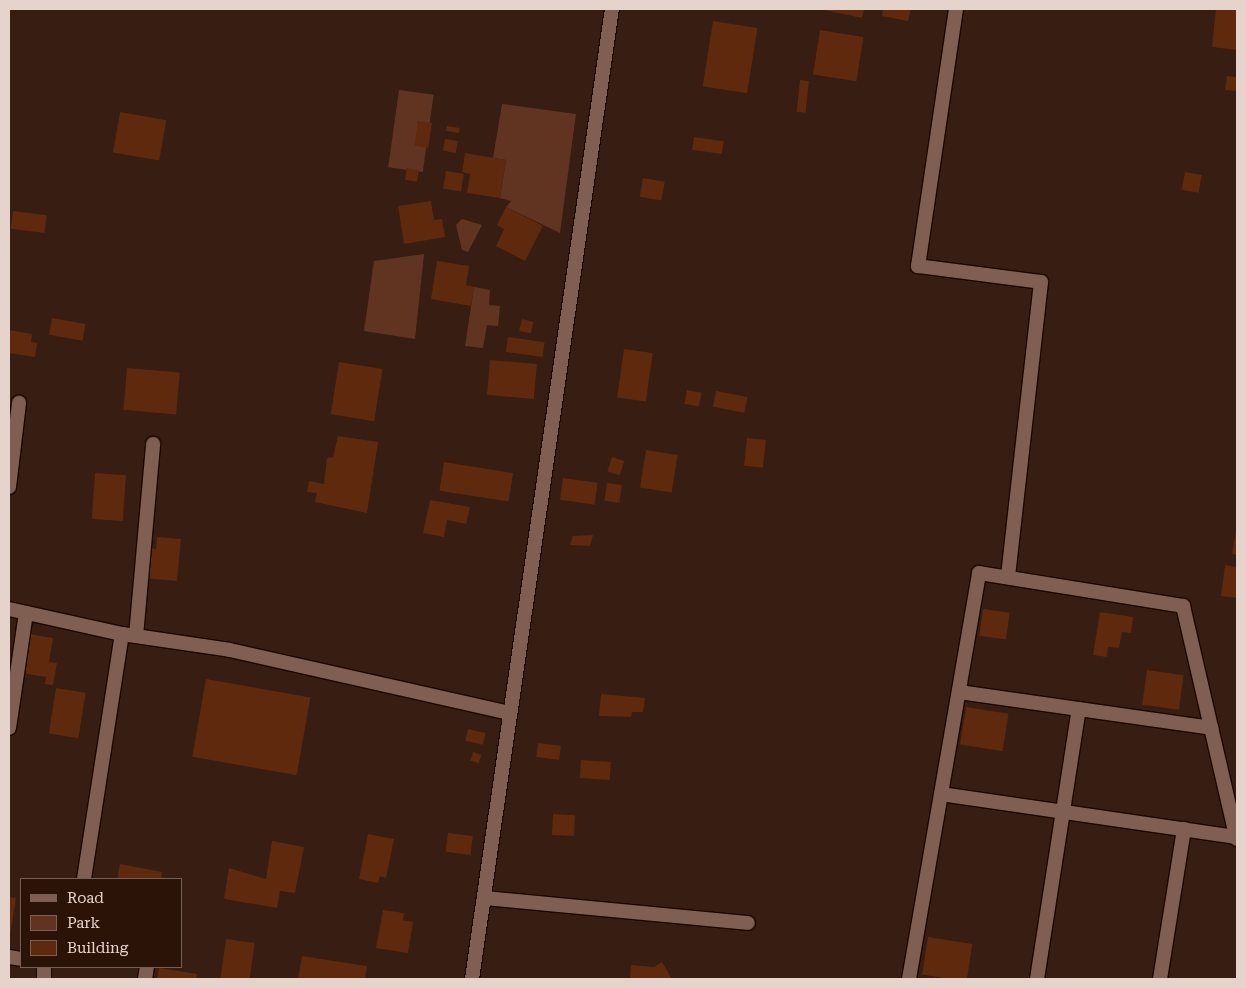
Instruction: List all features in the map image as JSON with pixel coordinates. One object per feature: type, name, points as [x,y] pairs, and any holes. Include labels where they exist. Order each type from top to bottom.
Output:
[{"type":"street","points":[[472,979],[612,9]]},
{"type":"street","points":[[956,9],[918,266],[1041,282],[1008,577]]},
{"type":"street","points":[[9,487],[19,403]]},
{"type":"street","points":[[84,878],[129,635],[153,444]]},
{"type":"street","points":[[909,979],[979,573],[1183,606],[1237,838],[941,794]]},
{"type":"street","points":[[9,609],[129,635],[230,650],[510,713]]},
{"type":"street","points":[[9,728],[26,613]]},
{"type":"street","points":[[959,692],[1211,728]]},
{"type":"street","points":[[1037,979],[1079,709]]},
{"type":"street","points":[[1160,979],[1184,829]]},
{"type":"street","points":[[484,898],[748,923]]},
{"type":"green space","points":[[399,90],[434,95],[423,172],[388,167]]},
{"type":"green space","points":[[502,104],[576,114],[560,233],[506,207],[511,201],[500,198],[506,160],[493,158]]},
{"type":"green space","points":[[462,219],[482,225],[468,252],[462,250],[456,225]]},
{"type":"green space","points":[[424,254],[415,339],[364,331],[374,261]]},
{"type":"green space","points":[[474,287],[490,290],[489,305],[500,306],[498,326],[487,325],[483,348],[465,346]]},
{"type":"building","points":[[820,9],[864,9],[862,18]]},
{"type":"building","points":[[883,9],[911,9],[908,21],[882,16]]},
{"type":"building","points":[[1216,9],[1237,9],[1237,50],[1212,47]]},
{"type":"building","points":[[713,21],[757,28],[747,93],[703,86]]},
{"type":"building","points":[[820,30],[863,37],[856,81],[813,74]]},
{"type":"building","points":[[1227,76],[1237,77],[1237,91],[1225,90]]},
{"type":"building","points":[[800,80],[809,81],[806,113],[797,112]]},
{"type":"building","points":[[120,112],[166,120],[159,161],[113,152]]},
{"type":"building","points":[[418,121],[432,123],[428,148],[415,146]]},
{"type":"building","points":[[447,126],[460,128],[459,133],[446,131]]},
{"type":"building","points":[[694,137],[724,141],[722,154],[692,150]]},
{"type":"building","points":[[445,139],[458,141],[456,153],[443,151]]},
{"type":"building","points":[[465,153],[506,160],[500,198],[467,193],[470,174],[462,172]]},
{"type":"building","points":[[407,168],[419,170],[417,182],[405,180]]},
{"type":"building","points":[[446,171],[464,174],[461,192],[443,189]]},
{"type":"building","points":[[1185,172],[1202,175],[1199,193],[1182,190]]},
{"type":"building","points":[[643,178],[665,182],[661,201],[640,197]]},
{"type":"building","points":[[431,201],[434,220],[442,219],[445,237],[404,244],[398,206]]},
{"type":"building","points":[[506,207],[543,226],[525,261],[496,246],[504,229],[497,225]]},
{"type":"building","points":[[13,211],[47,215],[45,233],[11,229]]},
{"type":"building","points":[[437,261],[469,266],[466,285],[474,287],[471,306],[431,299]]},
{"type":"building","points":[[52,318],[85,324],[83,341],[49,335]]},
{"type":"building","points":[[522,319],[534,322],[531,334],[519,331]]},
{"type":"building","points":[[9,330],[32,334],[31,342],[37,343],[35,357],[9,353]]},
{"type":"building","points":[[508,337],[545,342],[543,357],[506,352]]},
{"type":"building","points":[[624,349],[653,353],[646,402],[617,398]]},
{"type":"building","points":[[490,360],[537,364],[534,399],[487,395]]},
{"type":"building","points":[[339,362],[382,369],[374,421],[331,414]]},
{"type":"building","points":[[127,368],[180,373],[176,414],[123,410]]},
{"type":"building","points":[[687,390],[702,393],[699,407],[684,404]]},
{"type":"building","points":[[716,391],[747,397],[744,413],[713,407]]},
{"type":"building","points":[[338,436],[378,442],[367,513],[315,502],[317,493],[307,492],[309,481],[324,484],[327,458],[333,457]]},
{"type":"building","points":[[747,438],[766,440],[763,468],[744,466]]},
{"type":"building","points":[[646,450],[678,455],[672,493],[640,488]]},
{"type":"building","points":[[612,457],[624,461],[620,475],[607,471]]},
{"type":"building","points":[[444,462],[513,473],[509,502],[439,491]]},
{"type":"building","points":[[95,473],[126,475],[123,521],[92,519]]},
{"type":"building","points":[[563,478],[598,483],[595,505],[560,500]]},
{"type":"building","points":[[607,483],[622,485],[619,503],[604,501]]},
{"type":"building","points":[[430,500],[470,507],[466,524],[447,520],[444,537],[423,533]]},
{"type":"building","points":[[1237,531],[1237,555],[1232,554]]},
{"type":"building","points":[[593,535],[590,546],[570,545],[573,536]]},
{"type":"building","points":[[157,537],[181,539],[177,581],[143,578],[146,548],[156,549]]},
{"type":"building","points":[[1225,565],[1237,567],[1237,598],[1221,596]]},
{"type":"building","points":[[983,609],[1010,613],[1006,639],[979,636]]},
{"type":"building","points":[[1100,612],[1133,617],[1131,633],[1122,632],[1119,648],[1108,647],[1107,657],[1093,655]]},
{"type":"building","points":[[29,634],[53,638],[49,662],[57,663],[53,685],[45,684],[46,677],[21,673]]},
{"type":"building","points":[[1147,670],[1184,675],[1179,710],[1142,705]]},
{"type":"building","points":[[206,679],[310,697],[297,775],[192,757]]},
{"type":"building","points":[[56,688],[86,693],[78,738],[49,733]]},
{"type":"building","points":[[601,694],[645,698],[643,712],[632,712],[631,717],[599,716]]},
{"type":"building","points":[[966,707],[1008,714],[1003,751],[960,745]]},
{"type":"building","points":[[468,729],[486,733],[483,745],[465,741]]},
{"type":"building","points":[[538,743],[561,746],[559,760],[536,757]]},
{"type":"building","points":[[473,752],[482,755],[479,763],[470,761]]},
{"type":"building","points":[[581,760],[611,762],[610,780],[580,778]]},
{"type":"building","points":[[553,814],[575,815],[574,836],[552,835]]},
{"type":"building","points":[[448,833],[473,836],[470,855],[446,852]]},
{"type":"building","points":[[368,834],[394,839],[386,878],[380,876],[378,883],[359,879]]},
{"type":"building","points":[[272,841],[304,847],[295,893],[280,891],[277,908],[224,899],[229,868],[266,879]]},
{"type":"building","points":[[120,864],[162,872],[161,878],[117,878]]},
{"type":"building","points":[[9,897],[16,898],[10,936],[9,936]]},
{"type":"building","points":[[383,910],[404,913],[403,920],[413,922],[408,953],[376,948]]},
{"type":"building","points":[[928,937],[972,944],[967,979],[950,979],[922,975]]},
{"type":"building","points":[[226,939],[255,943],[250,979],[220,979]]},
{"type":"building","points":[[302,956],[367,966],[365,979],[298,979]]},
{"type":"building","points":[[662,962],[672,979],[630,979],[631,965],[654,967]]},
{"type":"building","points":[[159,968],[197,974],[196,979],[157,979]]}]
